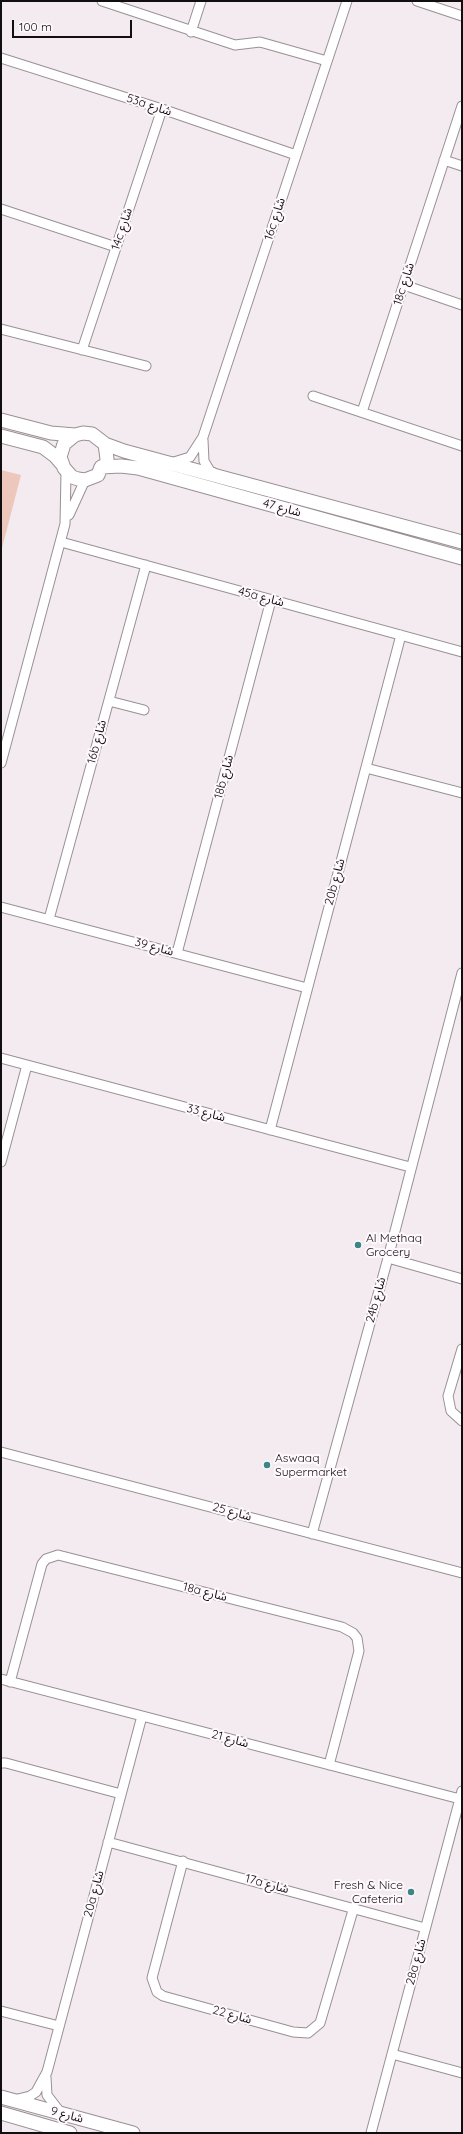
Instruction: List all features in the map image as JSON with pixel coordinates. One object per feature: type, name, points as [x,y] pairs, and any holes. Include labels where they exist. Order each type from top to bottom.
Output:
[{"type":"street","points":[[102,1],[191,32],[236,45],[260,42],[327,61]]},
{"type":"street","points":[[191,32],[201,1]]},
{"type":"street","name":"16c شارع","points":[[219,476],[210,471],[204,461],[202,450],[203,437],[347,1]]},
{"type":"street","points":[[417,1],[462,16]]},
{"type":"street","name":"53a شارع","points":[[1,58],[162,109],[296,155]]},
{"type":"street","name":"18c شارع","points":[[362,412],[462,106]]},
{"type":"street","name":"14c شارع","points":[[82,350],[162,109]]},
{"type":"street","points":[[444,160],[462,166]]},
{"type":"street","points":[[1,210],[116,247]]},
{"type":"street","points":[[404,286],[462,305]]},
{"type":"street","points":[[1,329],[146,366]]},
{"type":"street","points":[[313,396],[462,446]]},
{"type":"street","points":[[1,420],[50,433],[75,435],[83,433],[92,434],[105,444],[107,459],[106,465],[101,467],[98,475],[85,480],[78,479],[64,468],[55,456],[43,448],[1,436]]},
{"type":"street","points":[[65,524],[64,468],[60,457],[64,444],[75,435]]},
{"type":"street","name":"16c شارع","points":[[171,463],[179,462],[190,457],[203,437]]},
{"type":"street","name":"شارع 47","points":[[105,444],[124,451],[462,542]]},
{"type":"street","name":"شارع 47","points":[[101,467],[121,466],[138,468],[462,558]]},
{"type":"street","points":[[1,763],[65,524],[85,480]]},
{"type":"street","name":"45a شارع","points":[[60,542],[462,652]]},
{"type":"street","name":"16b شارع","points":[[49,919],[146,565]]},
{"type":"street","name":"18b شارع","points":[[177,953],[271,600]]},
{"type":"street","name":"20b شارع","points":[[270,1130],[401,635]]},
{"type":"street","points":[[109,701],[144,710]]},
{"type":"street","points":[[366,768],[462,793]]},
{"type":"street","name":"شارع 39","points":[[1,907],[307,988]]},
{"type":"street","name":"24b شارع","points":[[312,1534],[388,1258],[410,1167],[462,974]]},
{"type":"street","name":"شارع 33","points":[[1,1058],[410,1167]]},
{"type":"street","points":[[1,1162],[27,1065]]},
{"type":"street","points":[[388,1258],[462,1279]]},
{"type":"street","points":[[462,1349],[448,1396],[451,1411],[462,1421]]},
{"type":"street","name":"شارع 25","points":[[1,1452],[462,1573]]},
{"type":"street","name":"18a شارع","points":[[10,1682],[42,1564],[46,1559],[58,1555],[342,1627],[353,1633],[357,1638],[359,1651],[329,1765]]},
{"type":"street","name":"شارع 21","points":[[1,1679],[329,1765],[461,1795]]},
{"type":"street","name":"20a شارع","points":[[7,2099],[24,2098],[36,2092],[47,2072],[142,1716]]},
{"type":"street","points":[[1,1763],[6,1763],[121,1794]]},
{"type":"street","name":"28a شارع","points":[[371,2133],[461,1795]]},
{"type":"street","name":"17a شارع","points":[[108,1842],[354,1907],[425,1928]]},
{"type":"street","name":"شارع 22","points":[[183,1862],[152,1978],[156,1992],[163,1996],[293,2032],[308,2033],[320,2023],[354,1907]]},
{"type":"street","points":[[1,2010],[59,2026]]},
{"type":"street","points":[[392,2054],[462,2073]]},
{"type":"street","name":"20a شارع","points":[[47,2072],[47,2094],[60,2113]]},
{"type":"street","name":"شارع 9","points":[[7,2099],[133,2133]]},
{"type":"street","name":"شارع 9","points":[[1,2113],[70,2133]]},
{"type":"shaded area","points":[[1,470],[21,475],[1,552]]},
{"type":"place","name":"Al Methaq Grocery","points":[[358,1245]]},
{"type":"place","name":"Aswaaq Supermarket","points":[[267,1465]]},
{"type":"place","name":"Fresh & Nice Cafeteria","points":[[411,1892]]}]
